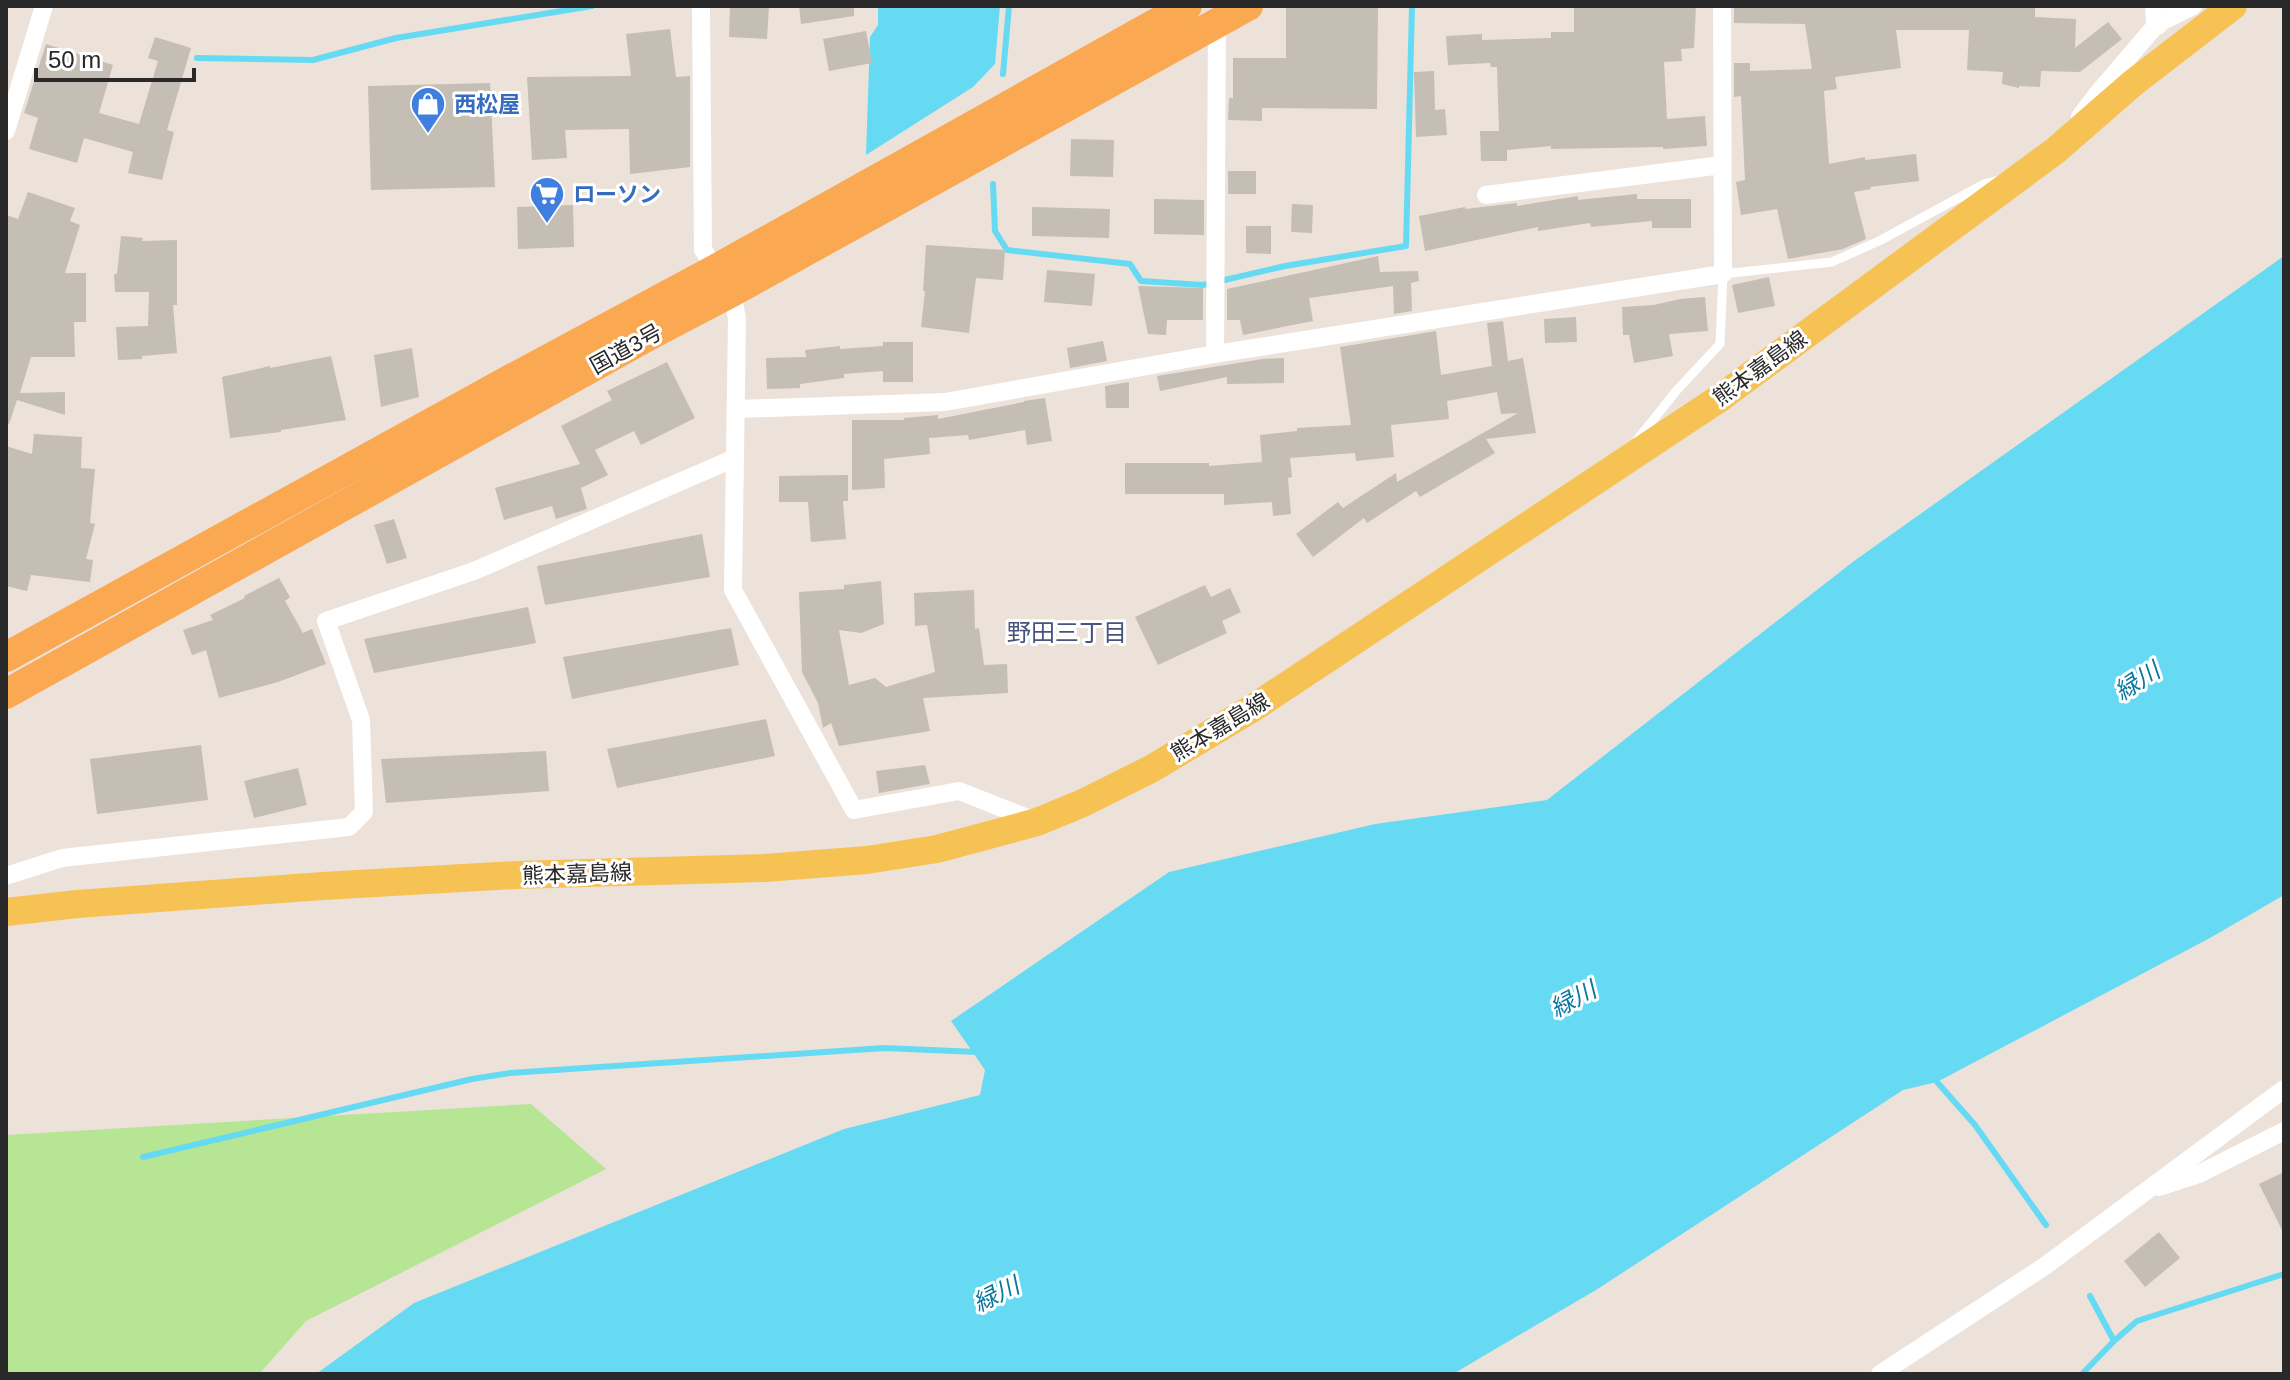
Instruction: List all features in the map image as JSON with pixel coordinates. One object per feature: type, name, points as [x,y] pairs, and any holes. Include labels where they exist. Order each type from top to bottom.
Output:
[{"type":"highway","name":"国道3号","points":[[6,694],[636,343],[724,281],[1187,6]]},
{"type":"highway","name":"国道3号","points":[[6,657],[513,378],[724,281],[1217,25],[1248,6]]},
{"type":"main road","name":"熊本嘉島線","points":[[6,912],[323,886],[516,875],[765,868],[867,860],[937,849],[1037,822],[1151,769],[1253,708],[1720,398],[2055,151],[2133,83],[2233,6]]},
{"type":"street","points":[[6,131],[44,6]]},
{"type":"street","points":[[701,6],[703,250],[724,281],[737,319],[733,590],[854,810],[959,791],[1037,822]]},
{"type":"street","points":[[737,409],[945,402],[1215,354],[1723,274],[1722,6]]},
{"type":"street","points":[[2055,151],[2156,15],[2193,6]]},
{"type":"street","points":[[1215,354],[1217,25]]},
{"type":"street","points":[[1486,195],[1722,165]]},
{"type":"street","points":[[6,876],[62,858],[349,827],[364,812],[361,720],[326,621],[474,571],[735,458]]},
{"type":"street","points":[[1880,1374],[2045,1266],[2284,1089]]},
{"type":"street","points":[[2116,1213],[2154,1188],[2199,1174],[2284,1131]]},
{"type":"lane","points":[[1614,469],[1677,390],[1720,344],[1723,274],[1832,262],[1881,240],[1984,184],[2025,173]]},
{"type":"green space","points":[[531,1104],[606,1169],[306,1321],[259,1374],[6,1374],[6,1135]]},
{"type":"water","points":[[878,6],[1000,6],[995,64],[973,87],[866,155],[870,37],[878,25]]},
{"type":"water","name":"緑川","points":[[2284,256],[2284,895],[2210,938],[1937,1082],[1903,1090],[1596,1290],[1453,1374],[316,1374],[414,1303],[844,1129],[980,1095],[985,1070],[951,1021],[1169,872],[1375,824],[1547,800],[1854,561]]},
{"type":"building","points":[[730,6],[769,6],[767,39],[729,37]]},
{"type":"building","points":[[799,6],[854,6],[854,16],[801,24]]},
{"type":"building","points":[[1574,6],[1696,6],[1694,48],[1681,49],[1682,61],[1664,62],[1667,119],[1705,116],[1707,146],[1551,149],[1551,146],[1507,150],[1507,161],[1481,161],[1480,131],[1499,131],[1497,67],[1491,67],[1490,63],[1448,65],[1446,36],[1482,34],[1482,40],[1551,38],[1551,32],[1574,32]]},
{"type":"building","points":[[1734,6],[2035,7],[2035,17],[2076,19],[2075,48],[2108,22],[2122,39],[2080,72],[2041,71],[2040,87],[2019,88],[2002,84],[2003,72],[1967,70],[1969,30],[1896,30],[1901,68],[1835,77],[1837,89],[1824,91],[1829,164],[1865,157],[1865,160],[1916,154],[1919,181],[1854,192],[1866,239],[1843,249],[1788,259],[1777,209],[1741,215],[1736,182],[1745,180],[1741,96],[1734,97],[1734,63],[1750,63],[1750,71],[1812,69],[1805,24],[1734,23]]},
{"type":"building","points":[[1286,7],[1378,8],[1377,109],[1262,108],[1262,121],[1228,120],[1229,98],[1233,98],[1233,58],[1286,58]]},
{"type":"building","points":[[670,29],[676,77],[690,76],[690,167],[630,174],[629,129],[565,130],[567,158],[532,160],[527,77],[631,76],[626,34]]},
{"type":"building","points":[[866,31],[872,63],[829,71],[823,39]]},
{"type":"building","points":[[155,37],[191,48],[167,130],[174,132],[162,180],[128,173],[133,152],[84,138],[77,163],[29,149],[38,118],[24,113],[46,44],[113,65],[99,113],[139,124],[158,61],[148,58]]},
{"type":"building","points":[[1434,71],[1435,110],[1445,109],[1447,135],[1416,137],[1414,72]]},
{"type":"building","points":[[490,83],[495,187],[371,190],[368,86]]},
{"type":"building","points":[[1071,139],[1114,140],[1113,177],[1070,176]]},
{"type":"building","points":[[1228,171],[1256,171],[1256,194],[1228,194]]},
{"type":"building","points":[[28,192],[75,208],[70,221],[80,225],[65,273],[86,273],[86,322],[74,322],[75,357],[31,357],[20,393],[65,392],[65,415],[17,400],[9,424],[6,423],[6,215],[18,219]]},
{"type":"building","points":[[1637,194],[1637,199],[1691,199],[1691,228],[1652,228],[1652,221],[1591,227],[1590,223],[1538,231],[1538,227],[1425,251],[1419,216],[1465,207],[1517,203],[1517,206],[1578,196],[1578,200]]},
{"type":"building","points":[[1154,199],[1204,200],[1204,235],[1154,234]]},
{"type":"building","points":[[1292,204],[1313,205],[1312,233],[1291,232]]},
{"type":"building","points":[[573,205],[574,247],[518,249],[517,207]]},
{"type":"building","points":[[1032,207],[1110,209],[1109,238],[1032,236]]},
{"type":"building","points":[[1246,226],[1271,226],[1271,254],[1246,253]]},
{"type":"building","points":[[121,236],[143,238],[142,241],[177,240],[177,305],[173,305],[177,353],[118,360],[116,327],[148,326],[149,292],[115,292],[114,274],[117,274]]},
{"type":"building","points":[[926,245],[1005,250],[1003,280],[976,278],[969,333],[921,327]]},
{"type":"building","points":[[1378,256],[1380,272],[1418,271],[1419,281],[1411,283],[1412,311],[1394,314],[1393,286],[1309,298],[1313,321],[1243,335],[1240,320],[1227,320],[1227,289]]},
{"type":"building","points":[[1047,270],[1095,274],[1092,306],[1044,302]]},
{"type":"building","points":[[1769,277],[1775,306],[1738,313],[1732,285]]},
{"type":"building","points":[[1138,286],[1203,288],[1203,320],[1167,320],[1166,335],[1148,334]]},
{"type":"building","points":[[1705,297],[1708,331],[1669,334],[1673,356],[1634,363],[1629,335],[1623,335],[1622,307]]},
{"type":"building","points":[[1576,317],[1577,342],[1545,343],[1544,319]]},
{"type":"building","points":[[1503,321],[1508,361],[1523,358],[1536,433],[1486,439],[1495,453],[1420,497],[1416,491],[1367,523],[1364,518],[1313,557],[1296,534],[1338,502],[1343,508],[1396,473],[1397,482],[1518,413],[1501,414],[1497,392],[1447,401],[1449,419],[1391,425],[1394,457],[1356,461],[1355,453],[1290,458],[1291,514],[1273,516],[1272,502],[1224,505],[1224,494],[1125,494],[1125,463],[1209,463],[1209,466],[1262,462],[1260,435],[1297,431],[1297,428],[1351,425],[1340,347],[1436,331],[1441,375],[1492,366],[1487,323]]},
{"type":"building","points":[[1103,341],[1107,361],[1070,368],[1067,348]]},
{"type":"building","points":[[883,342],[913,342],[913,382],[883,382],[883,371],[844,374],[844,378],[800,384],[800,388],[767,389],[766,358],[806,357],[805,350],[883,346]]},
{"type":"building","points":[[412,348],[419,397],[381,407],[374,355]]},
{"type":"building","points":[[331,356],[346,420],[230,438],[222,377]]},
{"type":"building","points":[[1284,358],[1284,383],[1227,384],[1227,377],[1160,391],[1157,376]]},
{"type":"building","points":[[667,362],[695,418],[641,445],[634,431],[595,450],[608,475],[581,488],[587,509],[556,519],[552,506],[504,520],[495,488],[580,464],[561,426],[612,400],[607,391]]},
{"type":"building","points":[[1129,382],[1129,408],[1106,408],[1105,386]]},
{"type":"building","points":[[1045,398],[1052,441],[1027,445],[1025,430],[969,440],[968,435],[929,438],[930,454],[884,459],[885,488],[852,490],[852,420],[904,420],[938,415],[938,419]]},
{"type":"building","points":[[34,434],[82,437],[81,468],[95,469],[90,523],[95,524],[86,559],[93,560],[90,582],[31,575],[27,591],[6,586],[6,446],[32,454]]},
{"type":"building","points":[[848,475],[848,501],[843,501],[846,539],[811,542],[808,502],[779,502],[779,476]]},
{"type":"building","points":[[394,519],[407,558],[387,564],[374,525]]},
{"type":"building","points":[[702,534],[710,577],[545,605],[537,566]]},
{"type":"building","points":[[279,578],[290,597],[285,601],[303,633],[312,629],[326,664],[278,682],[219,698],[206,650],[192,655],[183,630],[213,620],[210,615]]},
{"type":"building","points":[[881,581],[884,624],[861,633],[839,630],[849,685],[875,678],[886,687],[935,672],[927,625],[915,626],[914,593],[974,590],[975,629],[979,628],[984,665],[1007,664],[1008,693],[923,698],[930,731],[839,746],[831,723],[823,728],[818,703],[802,672],[799,592],[844,589],[844,585]]},
{"type":"building","points":[[1205,585],[1211,597],[1230,588],[1241,612],[1222,621],[1227,633],[1158,665],[1135,617]]},
{"type":"building","points":[[528,607],[536,643],[374,673],[364,639]]},
{"type":"building","points":[[731,628],[739,665],[572,699],[563,657]]},
{"type":"building","points":[[766,719],[775,756],[617,788],[607,749]]},
{"type":"building","points":[[201,745],[208,800],[97,814],[90,759]]},
{"type":"building","points":[[546,751],[549,791],[386,803],[381,759]]},
{"type":"building","points":[[925,765],[930,784],[879,793],[876,771]]},
{"type":"building","points":[[298,768],[307,805],[254,818],[244,781]]},
{"type":"building","points":[[2284,1172],[2284,1234],[2259,1184]]},
{"type":"building","points":[[2159,1232],[2180,1258],[2145,1287],[2124,1261]]},
{"type":"waterway","points":[[197,58],[313,60],[396,38],[592,6]]},
{"type":"waterway","points":[[1003,74],[1009,6]]},
{"type":"waterway","points":[[993,184],[995,231],[1007,250],[1130,264],[1141,281],[1203,285],[1285,266],[1406,246],[1412,6]]},
{"type":"waterway","points":[[143,1157],[472,1079],[510,1073],[884,1048],[977,1052]]},
{"type":"waterway","points":[[1937,1082],[1975,1125],[2046,1225]]},
{"type":"waterway","points":[[2114,1341],[2137,1321],[2284,1274]]},
{"type":"waterway","points":[[2082,1374],[2114,1341],[2090,1296]]},
{"type":"place","name":"西松屋","points":[[428,135]]},
{"type":"place","name":"ローソン","points":[[547,225]]},
{"type":"district","name":"野田三丁目","points":[[1067,632]]}]
